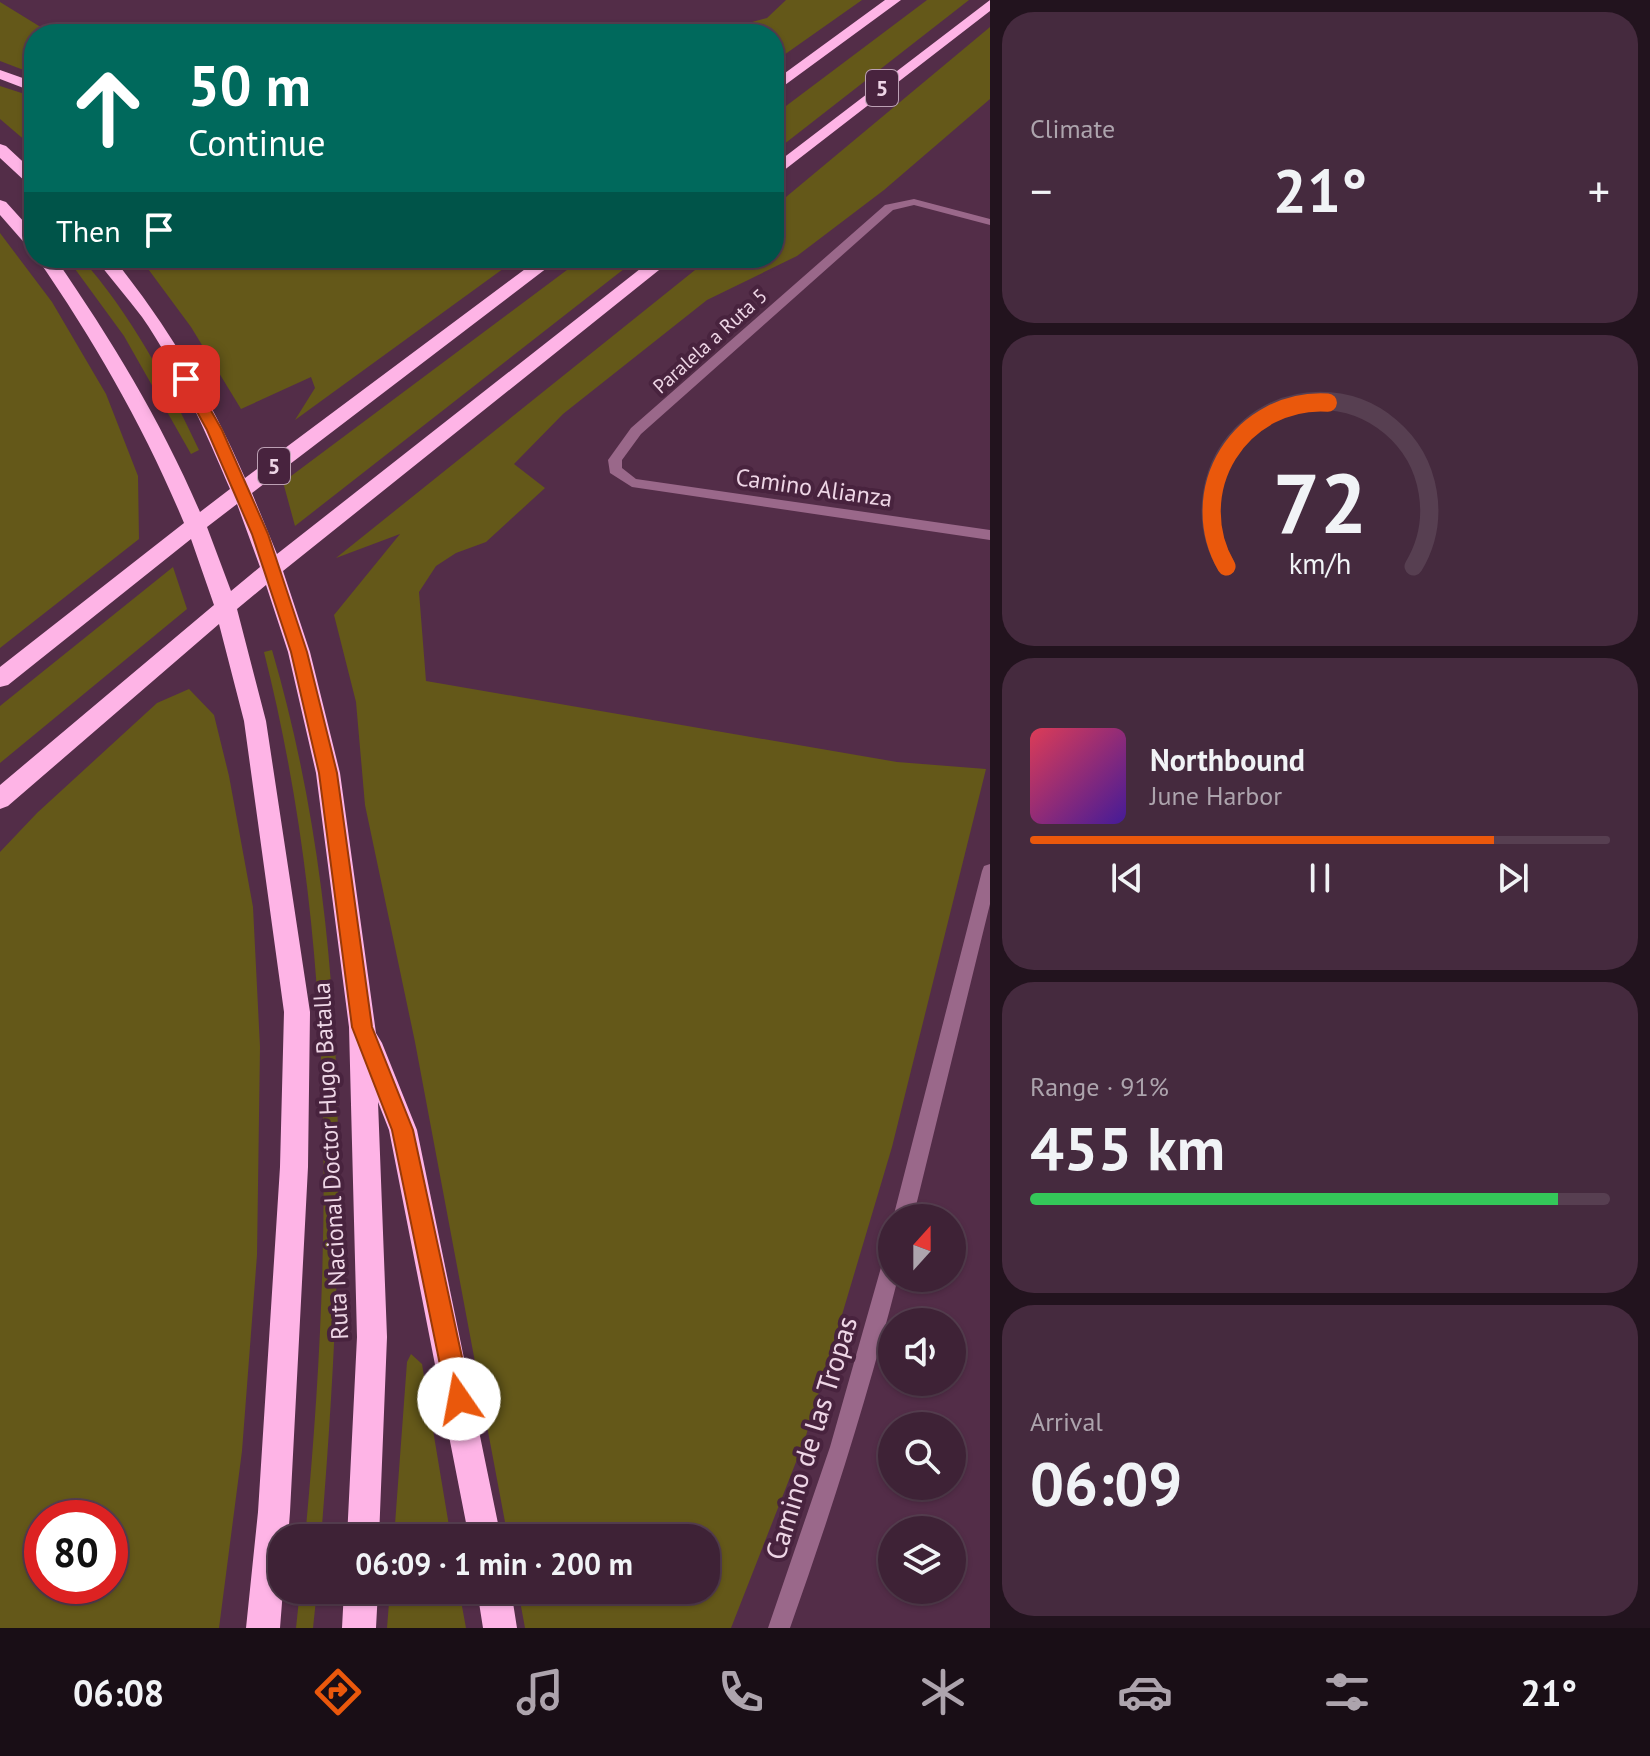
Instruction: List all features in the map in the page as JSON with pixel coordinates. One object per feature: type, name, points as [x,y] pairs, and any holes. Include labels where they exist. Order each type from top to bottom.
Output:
[{"type":"highway","points":[[784,80],[894,0]]},
{"type":"highway","name":"5","points":[[784,165],[990,4]]},
{"type":"highway","points":[[0,74],[24,83]]},
{"type":"highway","points":[[0,149],[24,172]]},
{"type":"highway","points":[[0,205],[24,232]]},
{"type":"highway","points":[[53,268],[79,304],[169,462],[212,565],[248,685],[297,1012],[294,1182],[274,1512],[263,1628]]},
{"type":"highway","name":"Ruta Nacional Doctor Hugo Batalla","points":[[112,268],[150,316],[215,430],[260,534],[299,652],[328,773],[362,1027],[372,1337],[364,1524]]},
{"type":"highway","name":"5","points":[[0,679],[108,591],[538,268]]},
{"type":"highway","points":[[0,799],[132,683],[311,536],[652,268]]},
{"type":"highway","points":[[362,1027],[403,1130],[482,1524]]},
{"type":"highway","points":[[359,1628],[360,1604]]},
{"type":"highway","points":[[496,1604],[500,1628]]},
{"type":"street","name":"Paralela a Ruta 5","points":[[632,483],[615,470],[615,460],[636,431],[889,207],[914,202],[990,222]]},
{"type":"street","name":"Camino Alianza","points":[[632,483],[990,535]]},
{"type":"street","points":[[907,1204],[990,871]]},
{"type":"street","name":"Camino de las Tropas","points":[[779,1628],[807,1553],[872,1345],[885,1292]]},
{"type":"shaded area","points":[[786,0],[862,0],[784,55],[784,24],[745,24],[767,18]]},
{"type":"shaded area","points":[[927,0],[969,0],[784,144],[784,107]]},
{"type":"shaded area","points":[[0,2],[36,24],[24,24],[24,70],[0,61]]},
{"type":"shaded area","points":[[990,27],[990,99],[884,190],[797,256],[784,262],[784,199]]},
{"type":"shaded area","points":[[0,86],[24,94],[24,139],[0,119]]},
{"type":"shaded area","points":[[0,233],[52,302],[106,394],[138,476],[139,539],[0,648]]},
{"type":"shaded area","points":[[74,268],[89,268],[132,325],[161,374],[199,450],[191,454],[124,336]]},
{"type":"shaded area","points":[[147,268],[504,268],[295,420],[315,388],[311,377],[241,409],[191,327]]},
{"type":"shaded area","points":[[570,268],[625,268],[295,526],[283,482]]},
{"type":"shaded area","points":[[698,268],[772,268],[707,300],[563,414],[514,464],[545,488],[486,542],[456,553],[436,566],[419,592],[426,681],[897,762],[986,769],[892,1147],[805,1439],[731,1628],[525,1628],[521,1604],[720,1604],[720,1524],[505,1524],[415,1042],[365,805],[356,702],[334,615],[400,534],[336,558]]},
{"type":"shaded area","points":[[173,567],[187,609],[0,763],[0,706]]},
{"type":"shaded area","points":[[272,650],[299,758],[318,868],[331,979],[337,1091],[338,1204],[335,1316],[322,1524],[306,1524],[321,1316],[324,1205],[316,982],[305,871],[288,761],[264,652]]},
{"type":"shaded area","points":[[189,689],[214,715],[229,776],[253,907],[260,1047],[257,1255],[242,1451],[219,1628],[0,1628],[0,852],[37,813],[157,703]]},
{"type":"shaded area","points":[[411,1354],[422,1364],[449,1524],[395,1524],[407,1362]]},
{"type":"shaded area","points":[[299,1604],[316,1604],[313,1628],[296,1628]]},
{"type":"shaded area","points":[[389,1604],[462,1604],[466,1628],[387,1628]]},
{"type":"route","points":[[186,379],[215,430],[260,534],[299,652],[328,773],[362,1027],[403,1130],[459,1399]]}]
